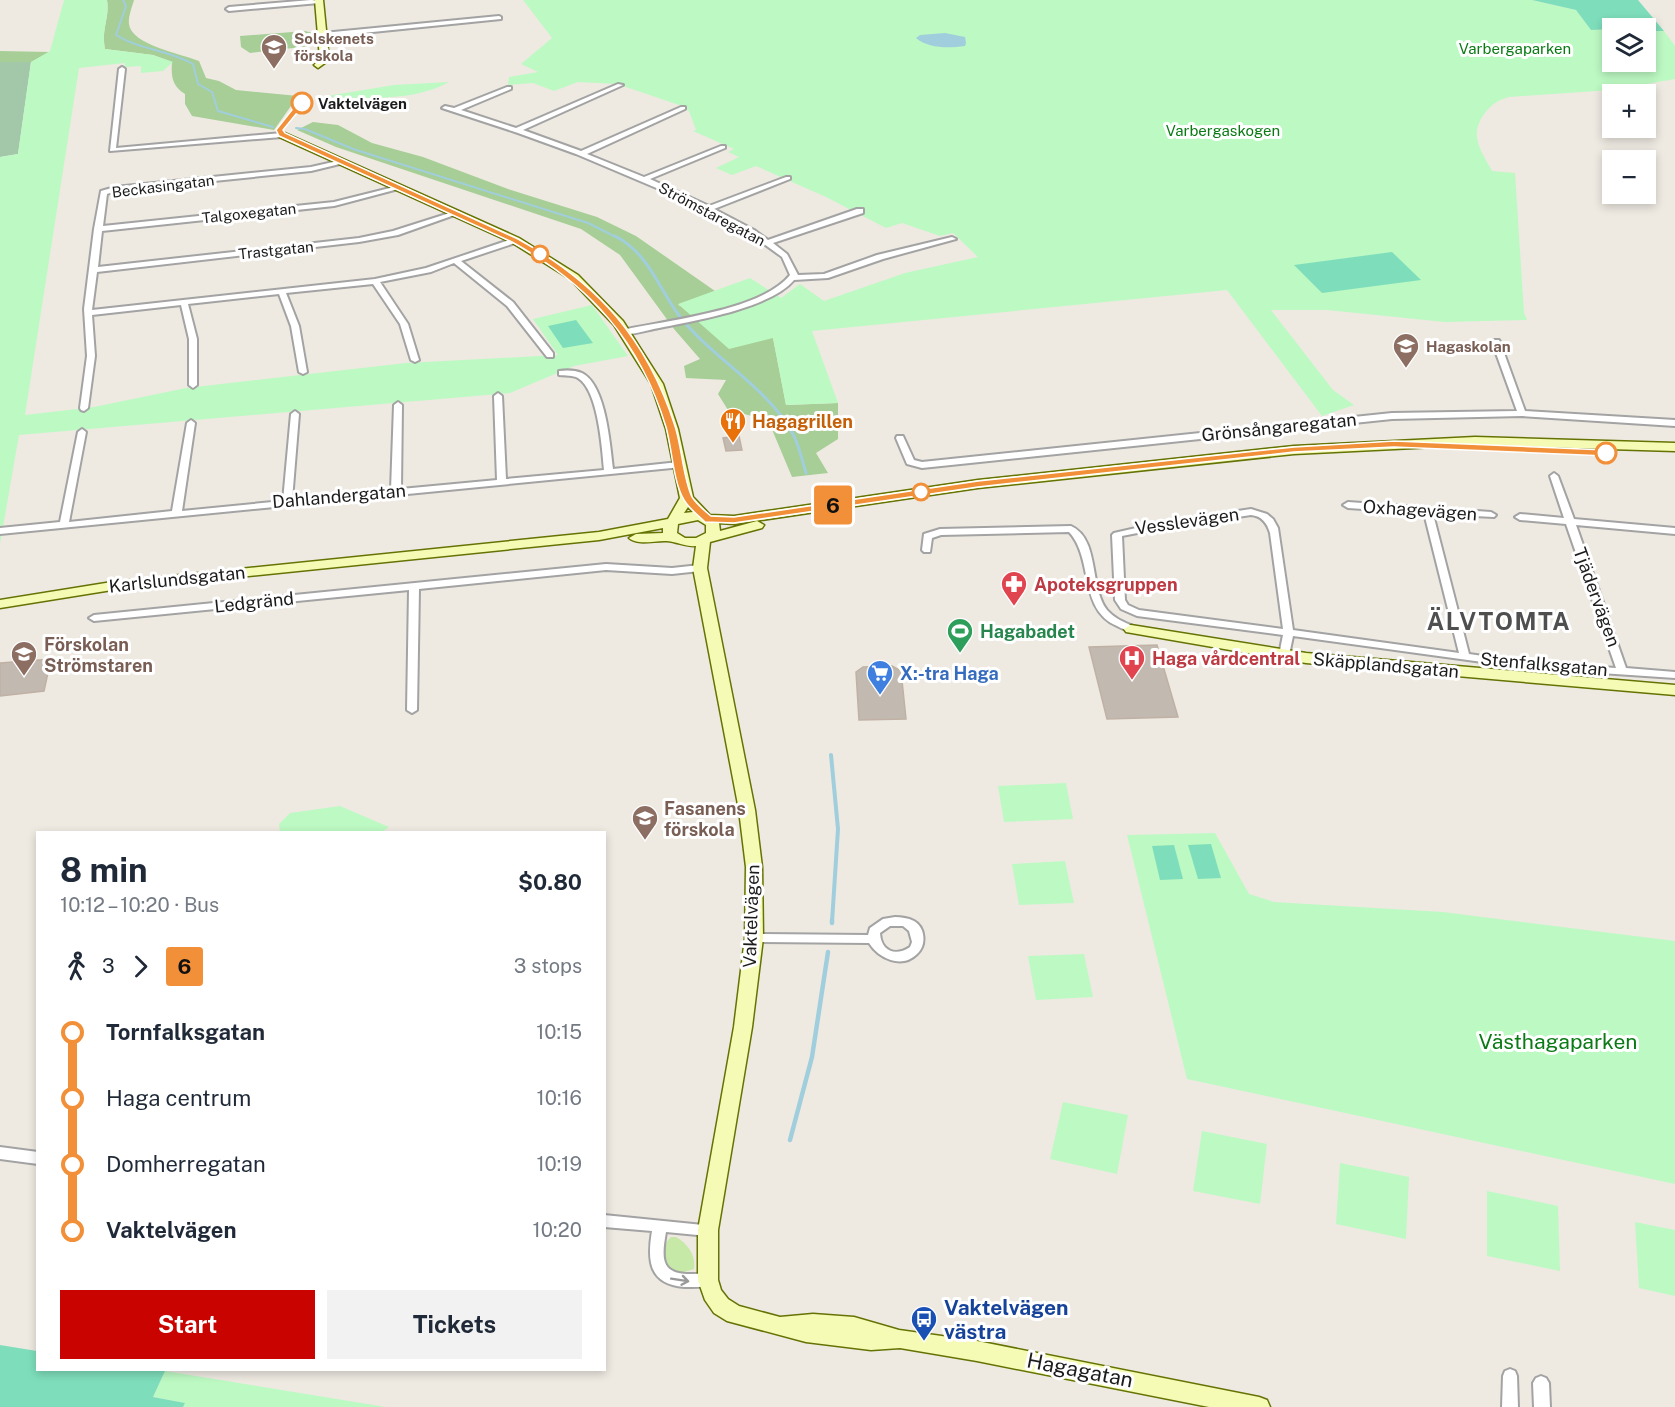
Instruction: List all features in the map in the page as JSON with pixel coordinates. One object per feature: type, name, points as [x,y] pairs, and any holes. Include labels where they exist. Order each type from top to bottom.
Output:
[{"type":"street","points":[[230,9],[319,1],[325,60],[318,65]]},
{"type":"street","points":[[323,35],[499,18]]},
{"type":"street","points":[[122,69],[112,150],[282,135],[515,240],[574,277],[601,303],[625,332],[660,392],[687,498],[707,519],[734,520],[978,484],[1294,450],[1503,441],[1675,447]]},
{"type":"street","points":[[517,130],[620,85]]},
{"type":"street","points":[[456,110],[509,88]]},
{"type":"street","name":"Strömstaregatan","points":[[445,108],[583,153],[707,209],[767,243],[792,262],[793,278]]},
{"type":"street","points":[[583,153],[683,108]]},
{"type":"street","points":[[644,179],[723,147]]},
{"type":"street","name":"Beckasingatan","points":[[84,408],[91,356],[88,313],[102,195],[108,190],[311,170],[342,162]]},
{"type":"street","points":[[707,209],[788,178]]},
{"type":"street","name":"Talgoxegatan","points":[[98,229],[334,204],[398,188]]},
{"type":"street","points":[[767,243],[860,211]]},
{"type":"street","name":"Trastgatan","points":[[93,270],[360,240],[395,233],[456,213]]},
{"type":"street","points":[[625,332],[693,318],[763,299],[784,288],[793,278],[825,276],[880,257],[952,239]]},
{"type":"street","points":[[88,313],[375,281],[456,261],[515,240]]},
{"type":"street","points":[[456,261],[510,304],[550,355]]},
{"type":"street","points":[[375,281],[404,324],[415,360]]},
{"type":"street","points":[[282,292],[295,326],[303,372]]},
{"type":"street","points":[[184,303],[193,339],[193,385]]},
{"type":"street","points":[[1496,342],[1522,413]]},
{"type":"street","points":[[562,373],[580,375],[588,382],[602,423],[609,471]]},
{"type":"street","points":[[498,396],[502,482]]},
{"type":"street","points":[[396,491],[398,405]]},
{"type":"street","name":"Grönsångaregatan","points":[[900,438],[910,462],[922,465],[1376,417],[1522,413],[1675,423]]},
{"type":"street","points":[[287,502],[295,414]]},
{"type":"street","points":[[177,512],[191,423]]},
{"type":"street","points":[[64,522],[82,432]]},
{"type":"street","points":[[1394,444],[1675,457]]},
{"type":"street","points":[[706,539],[780,521],[1199,459]]},
{"type":"street","name":"Dahlandergatan","points":[[0,531],[64,522],[679,465]]},
{"type":"street","points":[[1554,476],[1571,523]]},
{"type":"street","points":[[675,539],[669,530],[687,498]]},
{"type":"street","name":"Oxhagevägen","points":[[1348,505],[1491,515]]},
{"type":"street","points":[[1428,511],[1465,657]]},
{"type":"street","name":"Vesslevägen","points":[[1129,610],[1120,600],[1116,541],[1121,531],[1257,513],[1268,518],[1275,533],[1288,632],[1284,655]]},
{"type":"street","name":"Karlslundsgatan","points":[[0,604],[112,586],[599,536],[674,522],[692,516],[707,519]]},
{"type":"street","points":[[1520,517],[1675,531]]},
{"type":"street","name":"Vaktelvägen","points":[[707,519],[715,529],[706,539],[700,568],[747,810],[754,867],[754,938],[743,1027],[708,1230]]},
{"type":"street","name":"Tjädervägen","points":[[1571,523],[1622,671]]},
{"type":"street","name":"Skäpplandsgatan","points":[[927,550],[927,536],[940,531],[1071,529],[1080,540],[1100,610],[1119,626],[1284,655],[1675,690]]},
{"type":"street","name":"Karlslundsgatan","points":[[356,562],[531,551],[647,536],[693,543],[706,539]]},
{"type":"street","name":"Vaktelvägen","points":[[675,539],[700,568]]},
{"type":"street","name":"Ledgränd","points":[[94,618],[606,567],[672,571],[700,568]]},
{"type":"street","points":[[412,710],[414,586]]},
{"type":"street","name":"Stenfalksgatan","points":[[1129,610],[1526,665],[1675,675]]},
{"type":"street","points":[[754,938],[872,939]]},
{"type":"street","points":[[0,1154],[36,1158]]},
{"type":"street","points":[[606,1221],[708,1230]]},
{"type":"street","points":[[660,1226],[655,1259],[658,1269],[670,1279],[708,1280]]},
{"type":"street","name":"Hagagatan","points":[[708,1230],[708,1280],[712,1294],[721,1306],[749,1320],[806,1333],[871,1341],[900,1339],[977,1351],[1259,1407]]},
{"type":"street","points":[[1510,1376],[1510,1407]]},
{"type":"street","points":[[1541,1383],[1542,1407]]},
{"type":"green space","points":[[64,0],[107,0],[105,49],[153,55],[173,62],[163,71],[141,73],[141,66],[125,67],[125,63],[79,68],[25,415],[94,407],[186,388],[406,363],[558,355],[533,319],[592,305],[628,356],[574,366],[510,393],[19,435],[0,544],[0,157],[18,154],[31,62],[50,51]]},
{"type":"green space","points":[[107,0],[134,0],[129,24],[138,38],[158,48],[199,61],[206,78],[219,81],[236,90],[298,96],[274,130],[192,116],[185,104],[185,94],[177,88],[173,80],[172,62],[153,55],[105,49]]},
{"type":"green space","name":"Varbergaskogen","points":[[523,0],[1532,0],[1576,10],[1591,30],[1602,30],[1602,72],[1656,72],[1656,31],[1664,31],[1675,46],[1675,79],[1646,84],[1602,84],[1602,91],[1509,97],[1493,105],[1480,121],[1477,128],[1478,142],[1492,171],[1515,173],[1524,313],[1527,320],[1445,322],[1327,310],[1271,310],[1333,390],[1354,405],[1322,416],[1227,290],[812,331],[838,403],[786,405],[773,338],[729,349],[678,304],[750,278],[781,298],[800,284],[824,301],[905,273],[978,257],[953,233],[940,236],[902,223],[886,228],[826,197],[756,166],[732,175],[716,168],[739,157],[728,152],[734,149],[693,131],[696,130],[689,111],[682,106],[617,84],[578,82],[554,91],[533,83],[508,85],[509,77],[538,72],[521,64],[552,38]]},
{"type":"green space","points":[[1532,0],[1638,0],[1653,18],[1602,18],[1602,30],[1591,30],[1576,10]]},
{"type":"green space","points":[[1656,21],[1664,31],[1656,31]]},
{"type":"green space","points":[[305,31],[316,34],[319,45],[250,53],[241,47],[240,36]]},
{"type":"green space","points":[[0,51],[50,52],[31,62],[0,62]]},
{"type":"green space","points":[[0,62],[31,62],[18,154],[0,157]]},
{"type":"green space","points":[[449,82],[434,89],[403,96],[321,97],[394,85]]},
{"type":"green space","points":[[313,122],[338,125],[372,143],[423,157],[511,190],[597,217],[636,236],[715,291],[678,305],[773,338],[786,405],[838,403],[838,439],[816,453],[828,473],[792,477],[768,420],[728,410],[718,394],[726,380],[686,378],[684,366],[700,359],[674,329],[620,255],[581,229],[336,147],[297,130]]},
{"type":"green space","points":[[1392,252],[1421,280],[1322,293],[1294,265]]},
{"type":"green space","points":[[576,320],[593,343],[563,348],[548,326]]},
{"type":"green space","points":[[1066,783],[1073,819],[1004,822],[998,786]]},
{"type":"green space","points":[[340,806],[389,827],[383,831],[280,831],[279,824],[290,813]]},
{"type":"green space","name":"Västhagaparken","points":[[1215,833],[1249,894],[1274,902],[1443,912],[1675,941],[1675,1184],[1187,1079],[1127,835]]},
{"type":"green space","points":[[1211,844],[1221,878],[1198,879],[1188,845]]},
{"type":"green space","points":[[1174,845],[1183,879],[1160,880],[1152,846]]},
{"type":"green space","points":[[1065,861],[1074,903],[1019,905],[1012,864]]},
{"type":"green space","points":[[1084,954],[1093,997],[1036,1000],[1028,956]]},
{"type":"green space","points":[[1063,1102],[1128,1115],[1117,1174],[1050,1159]]},
{"type":"green space","points":[[1202,1131],[1267,1144],[1260,1204],[1193,1191]]},
{"type":"green space","points":[[1340,1163],[1409,1177],[1406,1239],[1336,1224]]},
{"type":"green space","points":[[1487,1191],[1558,1206],[1560,1271],[1487,1256]]},
{"type":"green space","points":[[1635,1222],[1675,1230],[1675,1296],[1639,1288]]},
{"type":"green space","points":[[671,1237],[676,1237],[687,1247],[694,1259],[694,1269],[681,1273],[668,1268],[664,1252]]},
{"type":"green space","points":[[0,1345],[36,1351],[36,1371],[165,1371],[153,1397],[185,1403],[183,1407],[0,1407]]},
{"type":"green space","points":[[165,1371],[386,1407],[183,1407],[185,1403],[153,1397]]},
{"type":"water","points":[[945,33],[965,37],[965,46],[933,46],[916,38],[920,35]]},
{"type":"building","name":"Hagagrillen","points":[[739,436],[742,450],[726,451],[723,438]]},
{"type":"building","name":"Haga vårdcentral","points":[[1157,645],[1178,717],[1107,719],[1089,647]]},
{"type":"building","name":"Förskolan Strömstaren","points":[[51,659],[44,691],[0,696],[0,663]]},
{"type":"building","name":"X:-tra Haga","points":[[892,666],[901,671],[906,719],[859,720],[856,672],[863,667]]},
{"type":"waterway","points":[[123,0],[126,6],[116,35],[193,64],[198,84],[212,92],[218,111],[273,127]]},
{"type":"waterway","points":[[296,128],[305,129],[353,149],[588,223],[618,238]]},
{"type":"waterway","points":[[615,236],[636,251],[691,330],[754,386],[782,417],[795,438],[806,473]]},
{"type":"waterway","points":[[831,755],[838,829],[832,922]]},
{"type":"waterway","points":[[790,1140],[812,1057],[828,952]]},
{"type":"bus line","name":"6","points":[[302,103],[280,130],[282,135],[515,240],[550,260],[574,277],[593,295],[619,324],[657,384],[672,429],[687,498],[708,519],[734,520],[978,484],[1249,453],[1394,444],[1606,453]]},
{"type":"place","name":"Solskenets förskola","points":[[274,70]]},
{"type":"place","name":"Vaktelvägen","points":[[302,103]]},
{"type":"place","name":"Hagaskolan","points":[[1406,369]]},
{"type":"place","name":"Hagagrillen","points":[[733,444]]},
{"type":"place","name":"Apoteksgruppen","points":[[1014,607]]},
{"type":"place","name":"Hagabadet","points":[[960,654]]},
{"type":"place","name":"Förskolan Strömstaren","points":[[24,677]]},
{"type":"place","name":"Haga vårdcentral","points":[[1132,681]]},
{"type":"place","name":"X:-tra Haga","points":[[880,696]]},
{"type":"place","name":"Fasanens förskola","points":[[645,841]]},
{"type":"place","name":"Vaktelvägen västra","points":[[924,1342]]},
{"type":"district","name":"ÄLVTOMTA","points":[[1499,621]]},
{"type":"park label","name":"Varbergaparken","points":[[1515,48]]}]
